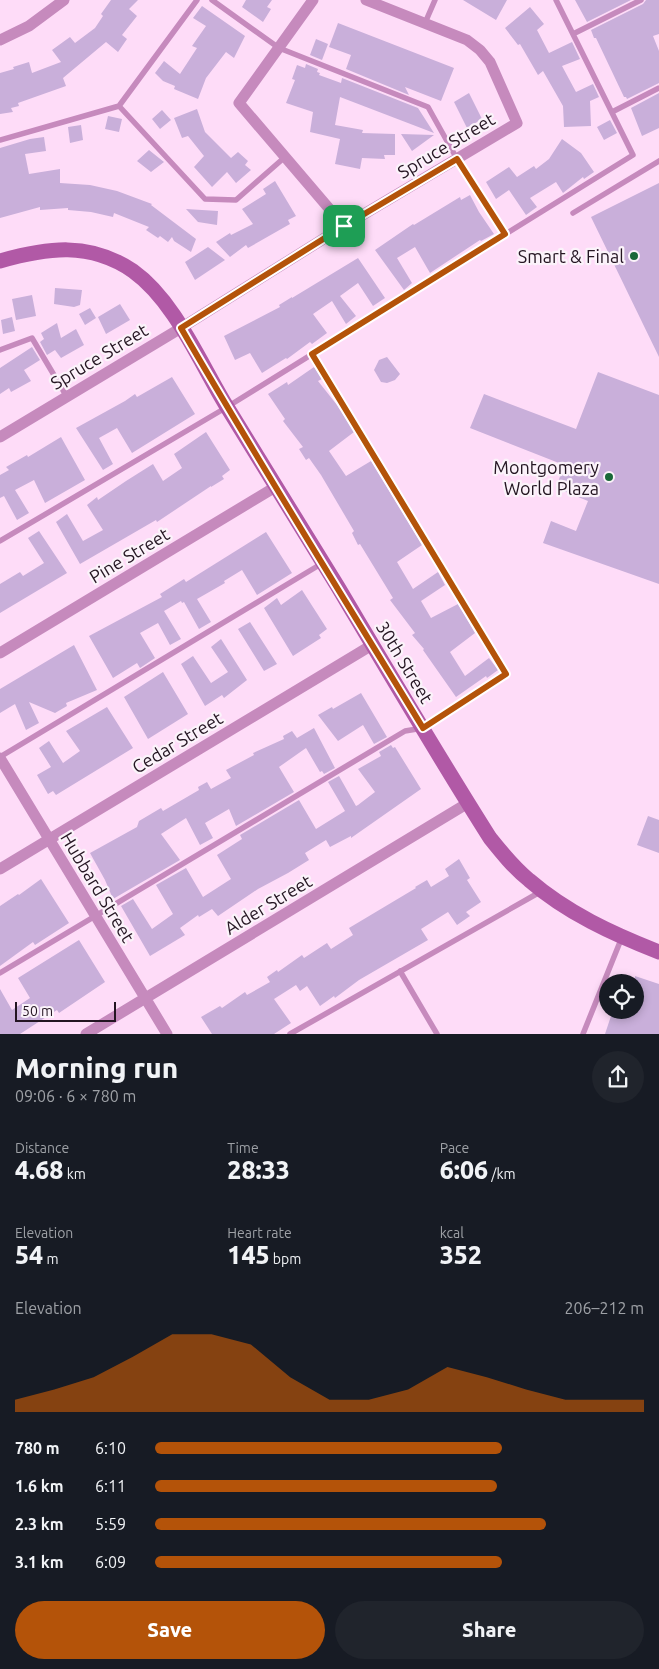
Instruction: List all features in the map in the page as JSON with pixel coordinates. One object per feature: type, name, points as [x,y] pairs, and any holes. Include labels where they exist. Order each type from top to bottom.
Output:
[{"type":"street","points":[[0,40],[29,26],[64,0]]},
{"type":"street","points":[[313,0],[239,103],[344,226]]},
{"type":"street","name":"Spruce Street","points":[[0,437],[181,328],[344,226],[517,123],[490,62],[480,50],[467,40],[366,0]]},
{"type":"street","name":"30th Street","points":[[0,261],[53,249],[74,250],[94,253],[113,260],[147,282],[162,299],[181,328],[490,838],[508,860],[542,890],[589,922],[659,952]]},
{"type":"street","name":"Pine Street","points":[[0,653],[277,486]]},
{"type":"street","name":"Cedar Street","points":[[0,869],[372,645]]},
{"type":"street","name":"Hubbard Street","points":[[0,758],[167,1034]]},
{"type":"street","name":"Alder Street","points":[[86,1034],[468,803]]},
{"type":"lane","points":[[0,140],[119,106],[197,0]]},
{"type":"lane","points":[[212,0],[279,48],[428,107],[457,159],[505,234]]},
{"type":"lane","points":[[425,24],[435,0]]},
{"type":"lane","points":[[0,541],[227,406],[633,155],[556,0]]},
{"type":"lane","points":[[573,34],[641,0]]},
{"type":"lane","points":[[612,112],[659,88]]},
{"type":"lane","points":[[119,106],[205,198],[236,200],[285,157]]},
{"type":"lane","points":[[573,214],[659,161]]},
{"type":"lane","points":[[0,350],[32,338],[67,397]]},
{"type":"lane","points":[[0,973],[405,731],[423,728],[506,674],[312,354]]},
{"type":"lane","points":[[0,758],[323,563]]},
{"type":"lane","points":[[290,1034],[542,890]]},
{"type":"lane","points":[[583,1034],[622,937]]},
{"type":"lane","points":[[400,971],[437,1034]]},
{"type":"building","points":[[111,0],[138,0],[129,9],[137,16],[122,35],[127,39],[118,52],[106,42],[63,78],[66,86],[18,103],[19,106],[11,108],[13,112],[0,114],[0,73],[29,62],[32,73],[61,62],[52,50],[70,37],[75,43],[95,28],[103,16],[101,14]]},
{"type":"building","points":[[246,0],[272,0],[267,7],[271,9],[263,22],[242,7]]},
{"type":"building","points":[[463,0],[507,0],[496,20]]},
{"type":"building","points":[[575,0],[631,0],[587,22]]},
{"type":"building","points":[[646,0],[659,0],[659,34],[653,36],[659,51],[659,83],[627,99],[624,97],[591,30],[643,4]]},
{"type":"building","points":[[202,6],[245,36],[234,58],[226,52],[206,78],[198,99],[174,89],[175,86],[163,81],[155,73],[164,61],[180,74],[197,48],[192,46],[206,26],[193,18]]},
{"type":"building","points":[[530,7],[544,24],[537,30],[549,53],[572,42],[580,59],[562,66],[576,92],[593,84],[599,97],[590,101],[591,126],[564,127],[563,106],[543,71],[538,75],[520,44],[518,45],[505,28]]},
{"type":"building","points":[[338,23],[454,68],[441,101],[405,87],[409,95],[346,69],[351,55],[329,47]]},
{"type":"building","points":[[316,39],[328,44],[322,60],[310,55]]},
{"type":"building","points":[[306,64],[318,69],[319,75],[341,83],[342,78],[418,108],[434,133],[340,97],[335,125],[363,130],[362,133],[395,134],[395,155],[384,155],[385,159],[362,158],[360,169],[335,164],[340,139],[310,132],[313,112],[286,103],[295,80],[292,79],[297,65],[305,68]]},
{"type":"building","points":[[469,93],[482,119],[467,128],[454,102]]},
{"type":"building","points":[[659,93],[659,128],[642,136],[631,108]]},
{"type":"building","points":[[197,109],[205,132],[231,158],[238,152],[248,161],[245,165],[251,170],[236,183],[227,172],[212,187],[194,167],[204,156],[188,136],[182,138],[174,118]]},
{"type":"building","points":[[162,110],[171,120],[160,129],[152,119]]},
{"type":"building","points":[[108,116],[122,119],[119,132],[105,129]]},
{"type":"building","points":[[610,120],[617,133],[604,140],[597,127]]},
{"type":"building","points":[[81,125],[83,140],[70,143],[68,127]]},
{"type":"building","points":[[401,134],[434,135],[412,151]]},
{"type":"building","points":[[44,137],[46,151],[25,154],[29,174],[60,169],[60,183],[90,185],[117,191],[152,204],[196,239],[191,252],[174,241],[172,237],[168,242],[160,236],[158,238],[146,230],[149,227],[114,213],[113,217],[91,212],[68,210],[68,208],[40,210],[40,207],[0,218],[0,148]]},
{"type":"building","points":[[562,139],[581,153],[594,172],[584,179],[583,177],[563,193],[556,182],[530,198],[537,207],[526,215],[509,190],[496,199],[486,182],[509,167],[517,177],[534,166],[536,169],[549,159]]},
{"type":"building","points":[[149,150],[164,162],[151,172],[137,161]]},
{"type":"building","points":[[275,181],[296,216],[288,220],[290,224],[248,248],[246,245],[230,257],[216,242],[230,233],[231,235],[253,224],[242,209],[266,194],[263,189]]},
{"type":"building","name":"Smart & Final","points":[[659,183],[659,357],[591,217]]},
{"type":"building","points":[[470,195],[494,234],[480,240],[430,273],[415,247],[397,258],[412,283],[404,290],[375,250],[413,224],[460,197],[461,200]]},
{"type":"building","points":[[186,209],[218,211],[217,225],[198,222]]},
{"type":"building","points":[[208,247],[225,260],[195,280],[185,262]]},
{"type":"building","points":[[358,258],[385,298],[373,306],[358,283],[340,296],[356,316],[346,324],[332,301],[313,314],[327,333],[312,344],[310,342],[287,359],[262,373],[250,353],[235,360],[224,336],[280,307],[279,305]]},
{"type":"building","points":[[55,288],[82,290],[80,305],[74,307],[54,304]]},
{"type":"building","points":[[32,295],[36,316],[16,320],[12,299]]},
{"type":"building","points":[[120,304],[130,320],[106,334],[98,317]]},
{"type":"building","points":[[90,308],[96,318],[85,325],[79,314]]},
{"type":"building","points":[[12,317],[15,331],[3,334],[1,320]]},
{"type":"building","points":[[57,323],[61,338],[76,329],[84,345],[61,358],[55,350],[47,355],[40,342],[44,339],[41,333]]},
{"type":"building","points":[[32,347],[40,360],[24,370],[31,381],[11,392],[9,388],[0,394],[0,368]]},
{"type":"building","points":[[387,357],[400,374],[395,380],[387,383],[381,382],[374,370],[379,360]]},
{"type":"building","points":[[314,367],[322,379],[318,381],[337,405],[354,432],[329,451],[346,476],[371,461],[422,545],[397,562],[413,589],[438,572],[445,585],[421,601],[431,618],[458,604],[475,633],[450,652],[465,676],[489,658],[498,670],[456,697],[424,649],[412,635],[415,633],[390,600],[393,598],[360,544],[358,545],[352,533],[354,531],[321,475],[309,458],[306,460],[299,449],[303,447],[283,421],[285,419],[268,394],[287,382],[288,385]]},
{"type":"building","name":"Montgomery World Plaza","points":[[598,372],[659,395],[659,584],[543,543],[551,521],[576,531],[588,501],[556,488],[564,465],[470,428],[484,394],[576,429]]},
{"type":"building","points":[[172,377],[195,414],[132,453],[117,428],[99,438],[113,464],[103,470],[76,428],[135,394],[137,397]]},
{"type":"building","points":[[206,432],[230,470],[222,476],[224,479],[157,522],[156,520],[80,564],[56,522],[67,514],[83,541],[103,530],[87,505],[97,497],[98,500],[153,464],[163,481],[182,468],[174,454]]},
{"type":"building","points":[[61,437],[85,480],[45,503],[34,480],[15,490],[29,513],[17,520],[4,496],[0,498],[0,475],[9,470],[6,467],[27,455],[28,457]]},
{"type":"building","points":[[39,531],[67,573],[0,613],[0,584],[20,572],[23,576],[44,563],[28,538]]},
{"type":"building","points":[[266,532],[292,573],[257,595],[242,570],[224,581],[225,583],[197,599],[211,622],[199,629],[184,602],[182,603],[181,601],[164,611],[181,639],[170,645],[158,623],[140,633],[155,658],[140,668],[137,663],[113,678],[89,636],[162,597],[160,594],[184,579],[186,582]]},
{"type":"building","points":[[302,590],[327,629],[319,635],[321,638],[293,656],[264,608],[277,598],[281,605]]},
{"type":"building","points":[[250,622],[277,664],[264,671],[238,629]]},
{"type":"building","points":[[221,639],[247,680],[224,698],[222,695],[205,706],[181,664],[193,656],[211,683],[228,672],[211,647]]},
{"type":"building","points":[[74,645],[97,690],[66,703],[67,706],[55,713],[29,702],[39,723],[26,730],[15,704],[0,713],[0,689]]},
{"type":"building","points":[[163,672],[188,714],[148,739],[124,697]]},
{"type":"building","points":[[361,693],[387,737],[374,744],[363,725],[338,741],[318,715]]},
{"type":"building","points":[[107,707],[133,748],[56,795],[53,791],[48,794],[37,775],[51,767],[39,748],[49,741],[63,763],[80,751],[66,731]]},
{"type":"building","points":[[314,728],[335,768],[324,774],[322,771],[320,772],[306,748],[279,767],[294,792],[236,826],[229,809],[205,823],[213,838],[200,845],[186,818],[161,834],[180,860],[113,899],[90,853],[137,827],[139,821],[161,808],[163,811],[199,790],[198,787],[207,782],[211,789],[231,778],[226,770],[254,755],[253,753],[284,739],[283,736],[292,731],[297,738]]},
{"type":"building","points":[[391,745],[393,748],[395,747],[421,789],[351,838],[351,836],[330,847],[326,840],[305,853],[309,860],[258,889],[218,916],[212,909],[199,917],[198,915],[180,928],[185,935],[150,956],[121,906],[133,899],[152,929],[173,914],[156,885],[186,868],[203,897],[231,879],[217,855],[242,839],[240,835],[299,800],[316,829],[345,811],[328,782],[339,776],[356,806],[358,805],[375,792],[358,769],[381,756],[379,752]]},
{"type":"building","points":[[648,816],[659,820],[659,853],[637,845]]},
{"type":"building","points":[[459,859],[470,878],[467,880],[481,902],[466,912],[470,916],[457,925],[448,912],[421,929],[428,940],[359,980],[335,998],[334,996],[320,1006],[307,986],[300,991],[296,985],[274,999],[291,1023],[274,1034],[212,1034],[201,1017],[220,1006],[222,1008],[245,992],[247,995],[270,982],[267,977],[277,970],[278,972],[302,955],[304,958],[327,943],[331,949],[353,935],[349,928],[415,887],[427,880],[431,887],[449,876],[445,869]]},
{"type":"building","points":[[41,879],[69,923],[35,945],[33,942],[0,966],[0,906]]},
{"type":"building","points":[[79,940],[105,982],[59,1013],[57,1010],[20,1034],[0,1034],[0,989],[12,1010],[30,998],[18,978]]},
{"type":"building","points":[[644,979],[659,984],[659,1034],[605,1034],[610,1019],[644,1019]]},
{"type":"place","name":"Smart & Final","points":[[634,256]]},
{"type":"place","name":"Montgomery World Plaza","points":[[609,477]]},
{"type":"route","points":[[457,159],[505,234],[312,354],[506,674],[423,728],[181,328],[344,226],[457,159]]}]
